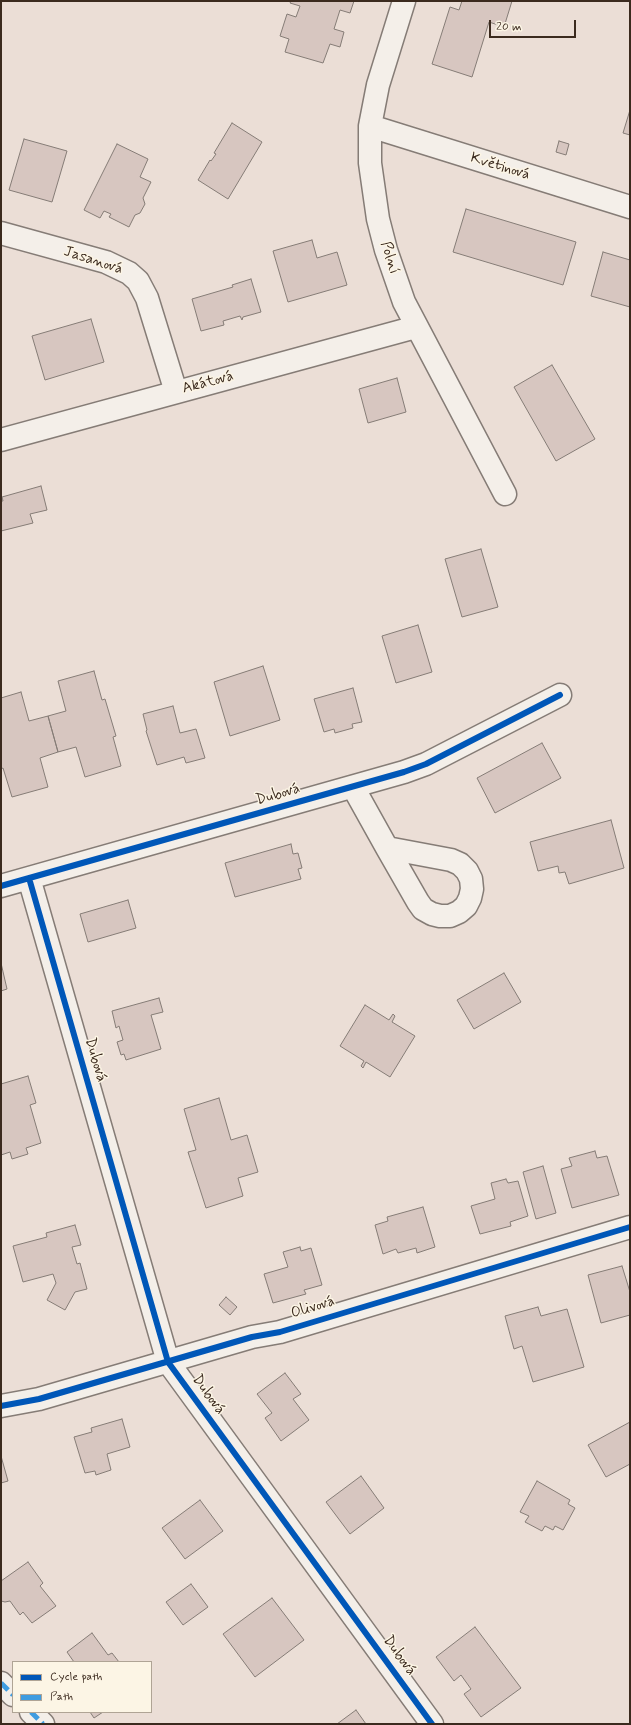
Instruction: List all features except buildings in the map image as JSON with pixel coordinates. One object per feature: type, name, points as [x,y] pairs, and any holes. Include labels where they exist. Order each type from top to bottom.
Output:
[{"type":"street","name":"Polní","points":[[404,1],[378,85],[370,126],[370,163],[378,219],[396,282],[404,302],[506,494]]},
{"type":"street","name":"Květinová","points":[[370,126],[630,207]]},
{"type":"street","name":"Jasanová","points":[[1,233],[106,262],[129,273],[138,281],[147,298],[176,392]]},
{"type":"street","name":"Akátová","points":[[1,440],[416,327]]},
{"type":"street","name":"Dubová","points":[[432,1724],[168,1362],[29,878],[404,772],[426,764],[560,695]]},
{"type":"street","points":[[353,787],[387,848]]},
{"type":"street","points":[[1,886],[29,878]]},
{"type":"street","name":"Olivová","points":[[1,1406],[39,1399],[252,1337],[280,1332],[630,1228]]},
{"type":"street","points":[[1,1683],[12,1694]]},
{"type":"street","points":[[32,1713],[43,1724]]},
{"type":"marked path","points":[[1,1683],[12,1694]]},
{"type":"marked path","points":[[32,1713],[43,1724]]},
{"type":"cycle path","points":[[1,886],[404,772],[426,764],[560,695]]},
{"type":"cycle path","points":[[29,878],[168,1362],[432,1724]]},
{"type":"cycle path","points":[[1,1406],[39,1399],[252,1337],[280,1332],[630,1227]]}]
